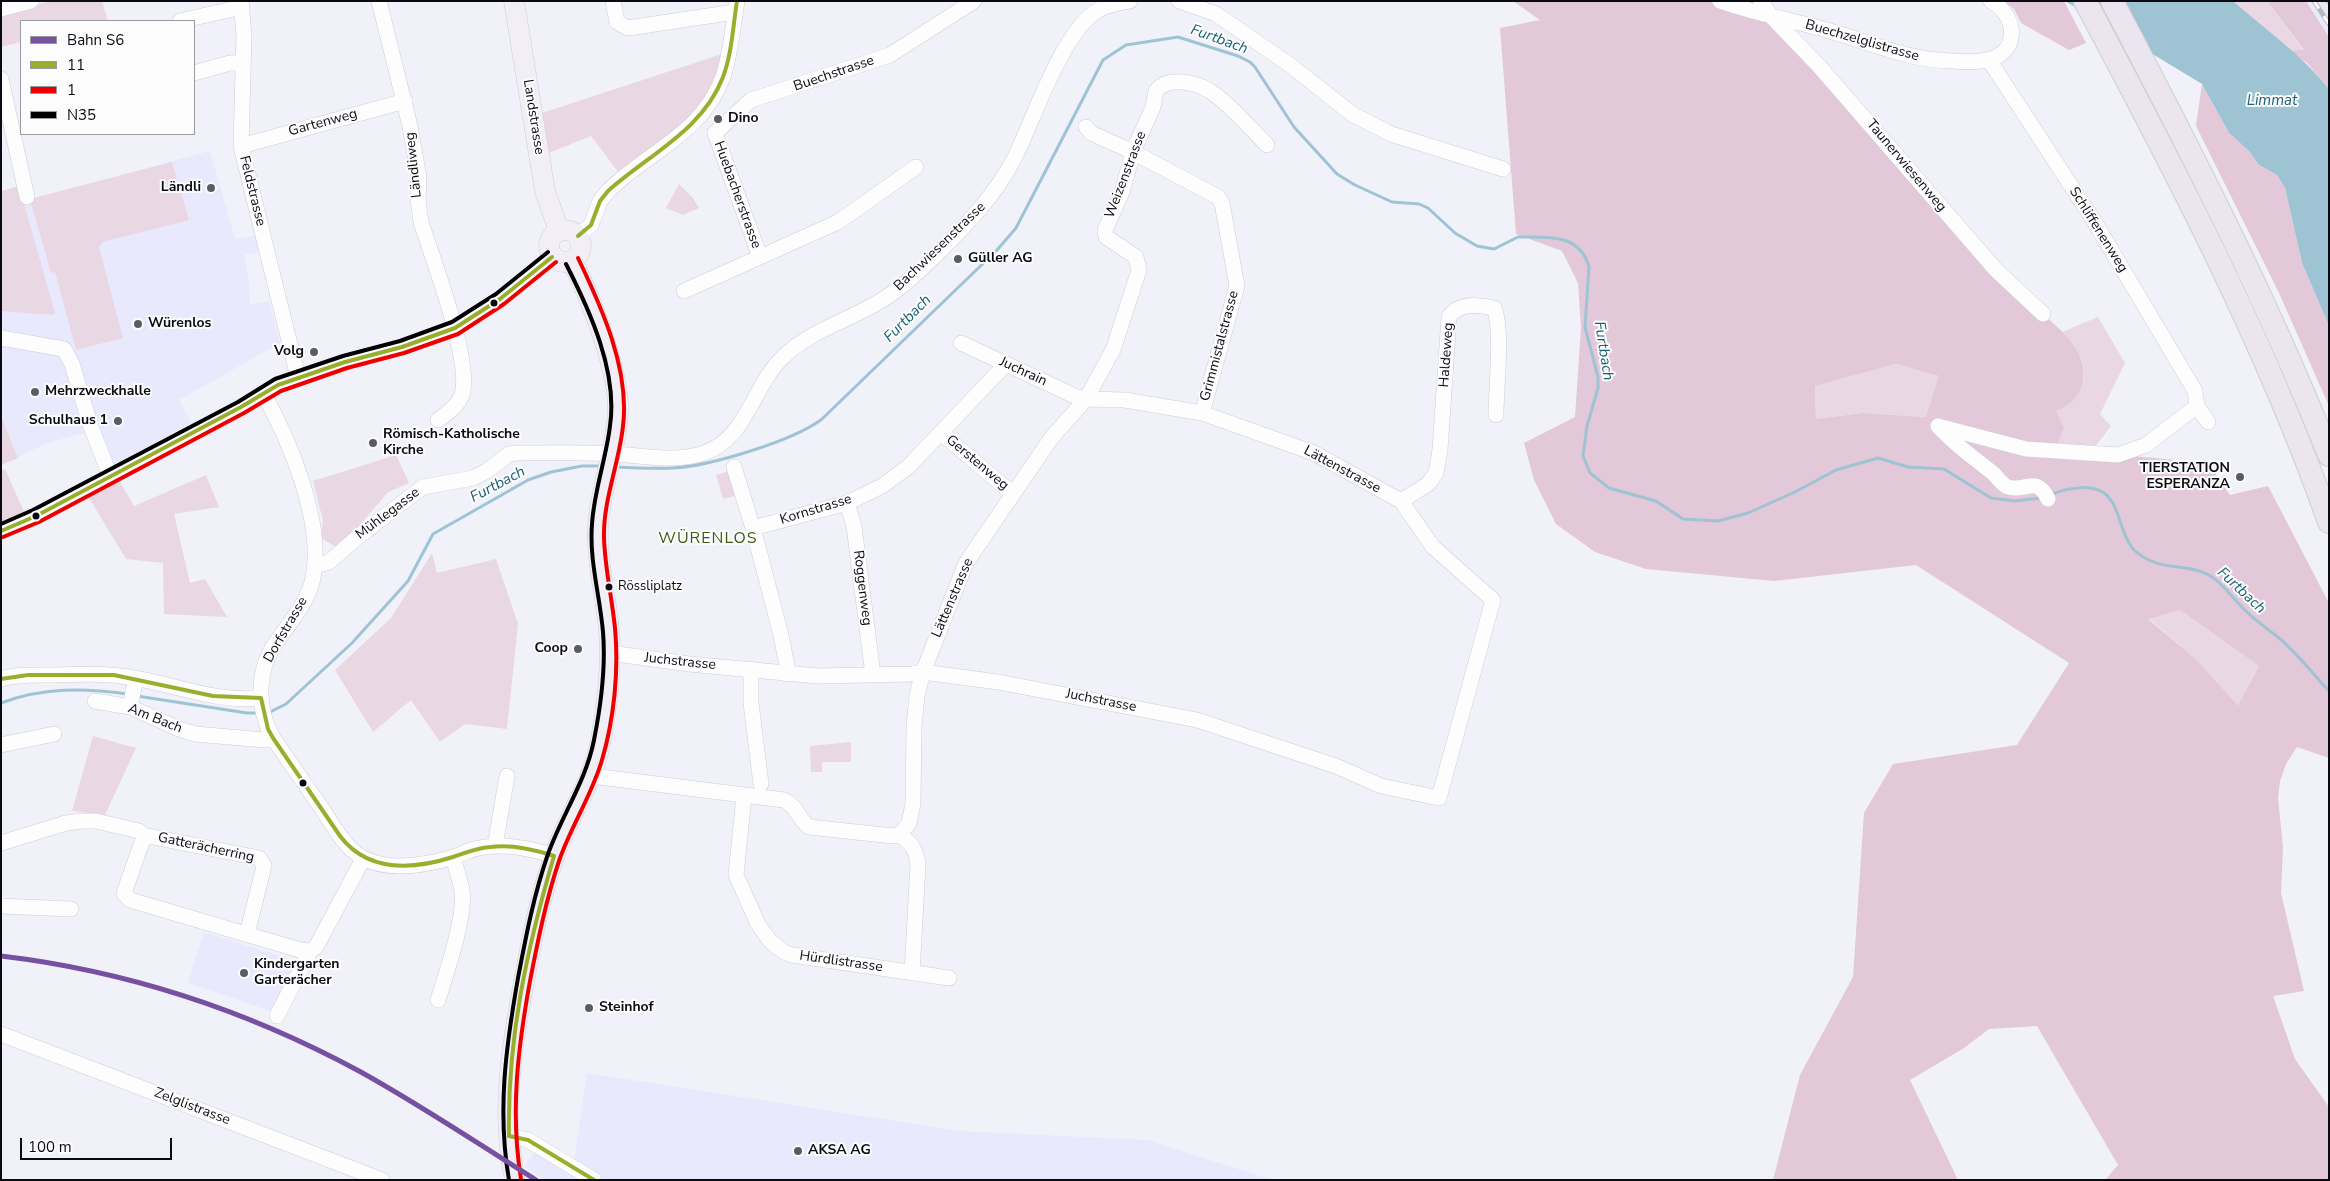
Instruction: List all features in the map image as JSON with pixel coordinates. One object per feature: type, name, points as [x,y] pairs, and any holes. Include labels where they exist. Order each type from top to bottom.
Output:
[{"type":"highway","points":[[2085,1],[2193,210],[2241,309],[2286,410],[2329,522]]},
{"type":"highway","points":[[2112,1],[2214,199],[2262,300],[2329,455]]},
{"type":"main road","name":"Landstrasse","points":[[514,1],[545,191],[568,233]]},
{"type":"main road","points":[[568,233],[581,247],[576,258],[572,261],[561,262],[552,256],[548,247],[549,242],[568,233]]},
{"type":"main road","points":[[515,1180],[509,1136],[508,1105],[516,1024],[531,942],[554,856],[592,776],[600,744],[610,653],[598,528],[607,461],[618,410],[617,395],[602,335],[582,280],[572,261]]},
{"type":"street","points":[[1,9],[31,1]]},
{"type":"street","name":"Ländliweg","points":[[379,1],[404,101],[419,178],[419,213],[464,362],[462,395],[456,404],[438,420]]},
{"type":"street","points":[[568,233],[591,225],[600,201],[608,190],[696,122],[709,106],[724,74],[736,7],[628,28],[617,22],[613,1]]},
{"type":"street","name":"Buechstrasse","points":[[715,133],[751,100],[890,55],[974,1]]},
{"type":"street","name":"Bachwiesenstrasse","points":[[607,461],[698,455],[717,448],[730,438],[782,358],[825,328],[858,313],[893,293],[915,275],[976,215],[1015,158],[1077,28],[1105,7],[1130,1]]},
{"type":"street","points":[[1179,1],[1216,14],[1290,65],[1352,114],[1391,134],[1503,169]]},
{"type":"street","name":"Buechzelglistrasse","points":[[1720,1],[1831,31],[1919,59],[1953,62],[1989,60]]},
{"type":"street","name":"Taunerwiesenweg","points":[[1761,1],[1770,16],[1819,66],[1996,270],[2043,314]]},
{"type":"street","points":[[1989,60],[2006,49],[2012,32],[2011,22],[2006,12],[1992,1]]},
{"type":"street","points":[[184,20],[241,4]]},
{"type":"street","name":"Feldstrasse","points":[[241,4],[243,63],[241,146],[298,377]]},
{"type":"street","name":"Schliffenenweg","points":[[1989,60],[2104,238],[2195,391],[2196,406],[2208,422]]},
{"type":"street","points":[[195,73],[230,64],[243,63]]},
{"type":"street","points":[[1,79],[16,119],[14,142],[27,197]]},
{"type":"street","name":"Weizenstrasse","points":[[1086,399],[1113,350],[1139,270],[1136,257],[1106,238],[1105,230],[1122,192],[1133,152],[1153,107],[1156,91],[1165,84],[1181,81],[1208,90],[1267,145]]},
{"type":"street","name":"Gartenweg","points":[[241,146],[404,101]]},
{"type":"street","points":[[696,122],[706,130],[715,133]]},
{"type":"street","name":"Grimmistalstrasse","points":[[1086,127],[1091,133],[1133,152],[1218,197],[1222,203],[1237,286],[1202,413]]},
{"type":"street","name":"Huebacherstrasse","points":[[715,133],[760,257]]},
{"type":"street","name":"Huebacherstrasse","points":[[684,291],[838,222],[916,167]]},
{"type":"street","points":[[1,531],[36,516],[241,407],[263,393],[298,377],[402,347],[454,328],[500,299],[552,256]]},
{"type":"street","name":"Haldeweg","points":[[1401,501],[1428,484],[1436,473],[1440,450],[1449,317],[1461,306],[1494,308],[1496,312],[1498,338],[1496,415]]},
{"type":"street","points":[[1,338],[64,349],[72,364],[90,424],[110,476]]},
{"type":"street","name":"Juchrain","points":[[960,344],[1077,397],[1086,399]]},
{"type":"street","name":"Kornstrasse","points":[[754,528],[847,503],[882,486],[908,467],[1006,364]]},
{"type":"street","name":"Dorfstrasse","points":[[263,393],[302,480],[312,518],[315,566],[313,580],[306,598],[270,654],[261,682],[263,708]]},
{"type":"street","name":"Lättenstrasse","points":[[899,835],[909,823],[914,804],[915,710],[923,672],[966,563],[1052,437],[1086,399],[1125,400],[1202,413],[1314,453],[1401,501],[1443,558],[1492,600],[1439,798]]},
{"type":"street","points":[[2046,496],[2042,489],[2032,486],[2009,487],[1957,447],[1938,426],[2026,449],[2118,455],[2138,450],[2196,406]]},
{"type":"street","name":"Gerstenweg","points":[[941,433],[1013,494]]},
{"type":"street","name":"Mühlegasse","points":[[315,566],[329,562],[359,536],[423,488],[473,478],[487,471],[509,454],[517,452],[607,461]]},
{"type":"street","points":[[734,467],[754,528],[781,635],[787,666],[786,674]]},
{"type":"street","name":"Roggenweg","points":[[847,503],[854,526],[872,675]]},
{"type":"street","name":"Juchstrasse","points":[[610,653],[786,674],[818,676],[912,674],[923,672],[1007,684],[1197,720],[1336,766],[1380,786],[1439,798]]},
{"type":"street","points":[[751,669],[751,703],[761,784]]},
{"type":"street","points":[[1,679],[34,675],[103,674],[135,682],[243,700],[263,708],[274,738],[339,835],[363,859],[387,865],[402,866],[453,857],[478,848],[496,846],[522,848],[554,856]]},
{"type":"street","points":[[131,705],[135,682]]},
{"type":"street","name":"Am Bach","points":[[95,701],[131,705],[179,729],[195,734],[265,740],[274,738]]},
{"type":"street","points":[[1,745],[54,734]]},
{"type":"street","points":[[496,846],[508,776]]},
{"type":"street","points":[[592,776],[784,800],[795,807],[804,823],[815,828],[892,836],[899,835],[908,841],[917,852],[918,865],[912,973]]},
{"type":"street","name":"Hürdlistrasse","points":[[744,796],[736,875],[758,924],[770,940],[784,952],[792,955],[949,978]]},
{"type":"street","points":[[1,843],[66,823],[82,821],[96,821],[139,831],[146,838]]},
{"type":"street","name":"Gatterächerring","points":[[247,934],[264,866],[259,858],[148,836],[142,842],[124,893],[130,900],[300,950],[310,951]]},
{"type":"street","points":[[438,1000],[451,958],[463,903],[462,891],[453,857]]},
{"type":"street","points":[[277,1016],[310,951],[316,947],[363,859]]},
{"type":"street","points":[[1,906],[71,909]]},
{"type":"street","name":"Zelglistrasse","points":[[1,1034],[382,1180]]},
{"type":"street","points":[[509,1136],[528,1140],[594,1180]]},
{"type":"shaded area","points":[[51,1],[102,1],[108,20],[20,20],[20,42],[1,47],[1,14]]},
{"type":"shaded area","points":[[1513,1],[1761,1],[2074,346],[2080,356],[2084,376],[2081,388],[2074,399],[2068,405],[2056,411],[2064,428],[2055,449],[2208,463],[2230,495],[2268,486],[2329,603],[2329,758],[2297,747],[2286,764],[2280,781],[2278,798],[2283,847],[2281,893],[2304,991],[2273,996],[2295,1059],[2329,1107],[2329,1180],[2105,1180],[2118,1165],[2037,1026],[1989,1029],[1964,1048],[1910,1080],[1958,1180],[1773,1180],[1800,1075],[1853,977],[1864,813],[1893,764],[2017,745],[2069,663],[1916,565],[1774,581],[1646,569],[1595,552],[1556,524],[1534,480],[1524,443],[1575,417],[1581,328],[1578,283],[1562,251],[1516,234],[1500,28],[1540,20]],"holes":[[[1896,364],[1939,376],[1926,417],[1863,413],[1816,419],[1815,386]],[[2180,610],[2259,666],[2238,706],[2196,659],[2148,619]]]},
{"type":"shaded area","points":[[2004,1],[2064,1],[2086,43],[2069,50],[2021,23],[2014,9]]},
{"type":"shaded area","points":[[2233,1],[2267,1],[2304,51],[2289,51]]},
{"type":"shaded area","points":[[2267,1],[2306,1],[2329,37],[2329,89],[2307,63],[2289,51],[2304,50]]},
{"type":"shaded area","points":[[2307,1],[2329,1],[2329,36],[2323,27]]},
{"type":"shaded area","points":[[722,54],[716,81],[709,96],[699,110],[675,133],[619,173],[591,136],[544,155],[539,114]]},
{"type":"shaded area","points":[[2202,84],[2229,133],[2249,151],[2259,165],[2277,175],[2285,188],[2302,263],[2329,326],[2329,406],[2279,293],[2196,126]]},
{"type":"shaded area","name":"Würenlos","points":[[210,151],[235,239],[258,236],[261,251],[244,255],[249,280],[250,305],[269,301],[280,343],[179,400],[191,423],[112,467],[95,430],[47,443],[1,465],[1,191],[23,201]]},
{"type":"shaded area","points":[[172,162],[189,220],[103,242],[99,247],[123,338],[76,350],[55,272],[51,273],[30,199]]},
{"type":"shaded area","points":[[679,184],[693,198],[699,208],[683,215],[666,208]]},
{"type":"shaded area","points":[[19,186],[55,313],[52,315],[1,311],[1,191]]},
{"type":"shaded area","points":[[2098,317],[2125,363],[2100,414],[2111,426],[2091,452],[2055,449],[2056,411],[2075,397],[2084,376],[2079,353],[2062,332]]},
{"type":"shaded area","points":[[1896,364],[1940,376],[1927,417],[1863,413],[1816,419],[1815,386]]},
{"type":"shaded area","points":[[1,417],[18,458],[1,465]]},
{"type":"shaded area","points":[[396,455],[409,483],[388,492],[359,526],[336,547],[321,538],[323,521],[313,481]]},
{"type":"shaded area","points":[[5,469],[25,514],[1,524],[1,471]]},
{"type":"shaded area","points":[[733,470],[739,495],[723,499],[716,475]]},
{"type":"shaded area","points":[[206,475],[219,507],[174,514],[190,583],[205,579],[227,617],[164,614],[163,563],[126,559],[89,498],[119,480],[134,506]]},
{"type":"shaded area","points":[[432,553],[437,573],[496,559],[518,624],[507,729],[465,724],[440,742],[411,700],[373,732],[335,670],[391,618]]},
{"type":"shaded area","points":[[2180,610],[2259,666],[2238,707],[2196,659],[2148,618]]},
{"type":"shaded area","points":[[93,736],[136,748],[105,815],[72,811]]},
{"type":"shaded area","points":[[851,742],[851,762],[822,762],[822,772],[811,772],[810,746]]},
{"type":"shaded area","name":"Kindergarten Garterächer","points":[[204,932],[302,963],[276,1013],[188,983]]},
{"type":"shaded area","points":[[587,1073],[960,1131],[1147,1140],[1270,1179],[545,1180],[525,1167],[541,1141],[574,1161]]},
{"type":"water","name":"Limmat","points":[[2065,1],[2233,1],[2308,65],[2329,89],[2329,326],[2302,263],[2285,188],[2277,175],[2259,165],[2249,151],[2229,133],[2202,84]]},
{"type":"waterway","name":"Furtbach","points":[[615,467],[673,468],[708,463],[772,444],[792,436],[822,419],[997,250],[1016,228],[1103,60],[1126,45],[1178,37],[1238,56],[1250,62],[1294,127],[1337,174],[1355,185],[1392,202],[1419,204],[1428,208],[1455,233],[1477,246],[1494,249],[1518,237],[1540,237],[1561,239],[1578,248],[1585,256],[1589,267],[1585,327],[1598,377],[1598,388],[1587,426],[1583,456],[1590,473],[1609,488],[1656,501],[1683,519],[1718,521],[1748,513],[1795,492],[1836,470],[1878,458],[1908,467],[1944,469],[1991,498],[2015,501],[2041,498]]},
{"type":"waterway","name":"Furtbach","points":[[268,713],[286,704],[352,643],[408,581],[433,534],[528,480],[551,472],[582,466],[601,466]]},
{"type":"waterway","name":"Furtbach","points":[[2050,495],[2073,488],[2090,488],[2104,493],[2114,505],[2127,539],[2134,550],[2153,562],[2200,571],[2209,575],[2224,587],[2251,616],[2292,650],[2329,691]]},
{"type":"waterway","name":"Furtbach","points":[[1,703],[32,694],[64,690],[128,694]]},
{"type":"waterway","name":"Furtbach","points":[[137,696],[247,713],[259,713]]},
{"type":"railway","points":[[2314,1],[2329,24]]},
{"type":"rail line","name":"S6","points":[[1,956],[95,972],[140,983],[185,996],[273,1029],[359,1071],[426,1110],[536,1180]]},
{"type":"transit line","name":"11","points":[[578,236],[591,225],[600,201],[608,191],[688,127],[714,96],[723,77],[728,59],[737,1]]},
{"type":"transit line","name":"N35","points":[[1,524],[33,510],[238,402],[275,379],[343,356],[400,341],[452,322],[496,294],[548,252]]},
{"type":"transit line","name":"11","points":[[1,531],[36,516],[241,407],[278,385],[345,362],[402,347],[455,328],[500,299],[552,257]]},
{"type":"transit line","name":"1","points":[[521,1179],[516,1129],[517,1080],[522,1030],[530,981],[554,876],[569,835],[593,786],[602,760],[610,728],[616,678],[615,628],[606,561],[604,524],[621,440],[624,405],[618,361],[612,340],[605,318],[578,258]]},
{"type":"transit line","name":"1","points":[[3,537],[39,522],[244,413],[281,391],[347,368],[404,353],[458,334],[504,304],[556,262]]},
{"type":"transit line","name":"N35","points":[[509,1180],[505,1154],[503,1104],[507,1054],[518,978],[543,869],[580,784],[590,755],[599,713],[603,673],[602,619],[593,564],[591,538],[595,499],[610,426],[610,385],[606,363],[593,322],[566,264]]},
{"type":"transit line","name":"11","points":[[1,679],[28,675],[114,675],[213,696],[261,698]]},
{"type":"transit line","name":"11","points":[[261,698],[268,729],[273,738],[340,836],[351,848],[364,857],[377,862],[407,866],[438,861],[480,848],[498,846],[530,849],[554,856]]},
{"type":"transit line","name":"11","points":[[509,1136],[511,1064],[515,1029],[527,959],[554,856]]},
{"type":"transit line","name":"11","points":[[509,1136],[528,1140],[594,1180]]},
{"type":"place","name":"Dino","points":[[718,119]]},
{"type":"place","name":"Ländli","points":[[211,188]]},
{"type":"place","name":"Güller AG","points":[[958,259]]},
{"type":"place","name":"Würenlos","points":[[138,324]]},
{"type":"place","name":"Volg","points":[[314,352]]},
{"type":"place","name":"Mehrzweckhalle","points":[[35,392]]},
{"type":"place","name":"Schulhaus 1","points":[[118,421]]},
{"type":"place","name":"Römisch-Katholische Kirche","points":[[373,443]]},
{"type":"place","name":"TIERSTATION ESPERANZA","points":[[2240,477]]},
{"type":"place","name":"Rössliplatz","points":[[609,587]]},
{"type":"place","name":"Coop","points":[[578,649]]},
{"type":"place","name":"Kindergarten Garterächer","points":[[244,973]]},
{"type":"place","name":"Steinhof","points":[[589,1008]]},
{"type":"place","name":"AKSA AG","points":[[798,1151]]},
{"type":"district","name":"WÜRENLOS","points":[[708,539]]}]
